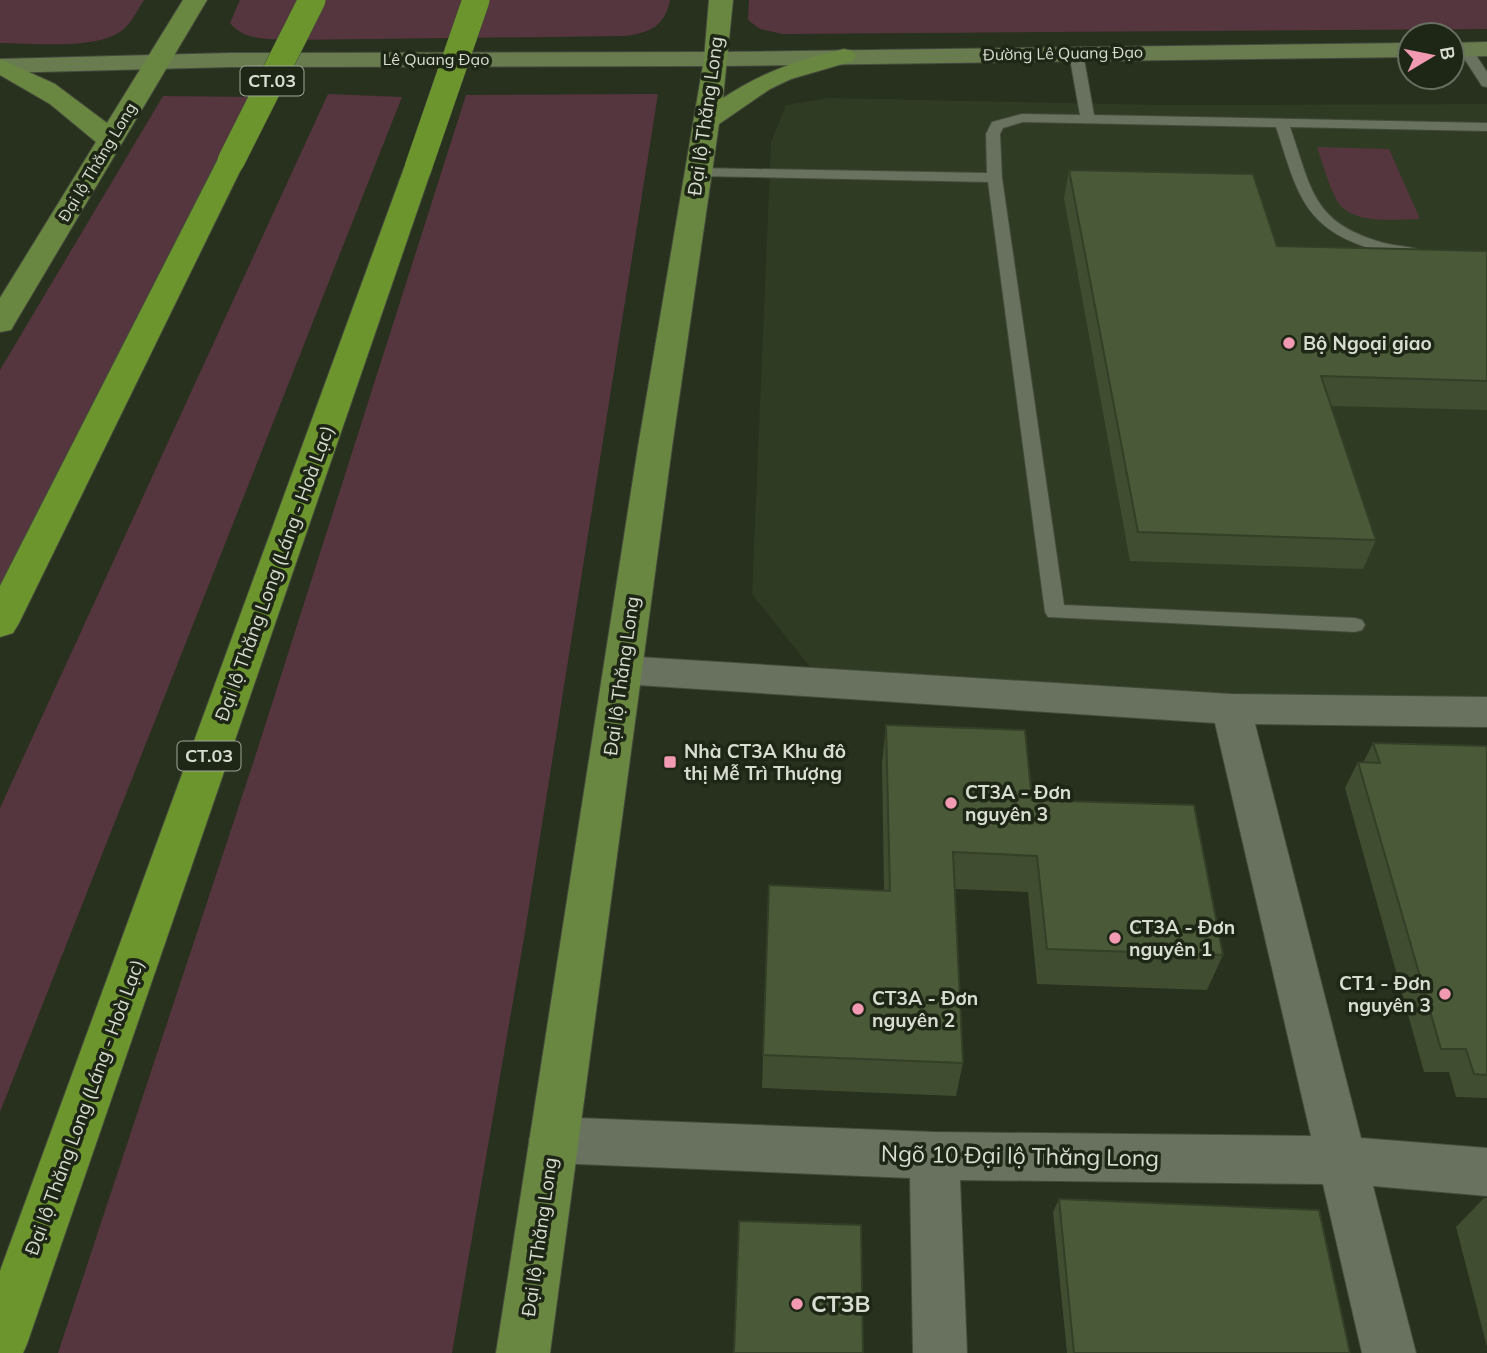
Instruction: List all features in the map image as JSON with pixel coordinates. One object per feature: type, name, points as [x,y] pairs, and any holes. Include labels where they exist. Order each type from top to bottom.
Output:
[{"type":"highway","name":"CT.03","points":[[0,623],[312,0]]},
{"type":"highway","name":"Đại lộ Thăng Long (Láng - Hoà Lạc)","points":[[0,1344],[477,0]]},
{"type":"main road","name":"Đại lộ Thăng Long","points":[[0,323],[195,0]]},
{"type":"main road","name":"Đại lộ Thăng Long","points":[[523,1353],[622,670],[716,59],[720,0]]},
{"type":"main road","name":"Đường Lê Quang Đạo","points":[[716,59],[1396,50]]},
{"type":"main road","points":[[705,122],[761,84],[782,74],[844,56]]},
{"type":"main road","name":"Lê Quang Đạo","points":[[0,66],[157,62],[716,59]]},
{"type":"main road","points":[[0,66],[40,84],[88,119],[111,141]]},
{"type":"street","points":[[622,670],[1231,709],[1487,712]]},
{"type":"street","points":[[1231,709],[1389,1353]]},
{"type":"street","name":"Ngõ 10 Đại lộ Thăng Long","points":[[553,1140],[934,1156],[1342,1160],[1487,1172]]},
{"type":"street","points":[[934,1156],[940,1353]]},
{"type":"lane","points":[[1468,49],[1487,83]]},
{"type":"lane","points":[[1076,53],[1088,119]]},
{"type":"lane","points":[[1355,625],[1055,612],[995,178],[993,134],[997,125],[1023,118],[1487,127]]},
{"type":"lane","points":[[1282,124],[1312,207],[1330,224],[1377,247],[1397,252],[1423,253]]},
{"type":"lane","points":[[698,172],[995,178]]},
{"type":"shaded area","points":[[0,0],[144,0],[128,25],[114,35],[84,43],[48,44],[0,43]]},
{"type":"shaded area","points":[[240,0],[670,0],[668,9],[655,27],[624,36],[291,40],[258,38],[236,29],[230,23]]},
{"type":"shaded area","points":[[749,0],[1487,0],[1487,29],[1466,29],[1466,21],[1396,21],[1396,30],[783,34],[760,29],[748,20]]},
{"type":"shaded area","points":[[328,94],[402,97],[0,1112],[0,808]]},
{"type":"shaded area","points":[[658,94],[524,938],[452,1353],[58,1353],[256,754],[466,95]]},
{"type":"shaded area","points":[[163,96],[260,97],[0,601],[0,370]]},
{"type":"shaded area","points":[[829,98],[1163,105],[1487,104],[1487,718],[814,672],[752,594],[771,142],[786,105]]},
{"type":"shaded area","points":[[1317,147],[1389,149],[1420,219],[1374,219],[1352,214],[1343,208],[1333,193]]},
{"type":"building","name":"Bộ Ngoại giao","points":[[1069,170],[1253,174],[1277,246],[1487,251],[1487,381],[1321,376],[1376,540],[1138,532]]},
{"type":"building","points":[[886,725],[1025,730],[1032,800],[1194,805],[1223,955],[1047,949],[1037,856],[953,852],[963,1063],[763,1055],[769,885],[890,891]]},
{"type":"building","name":"CT1 - Đơn nguyên 3","points":[[1373,743],[1487,746],[1487,1075],[1474,1074],[1466,1049],[1441,1049],[1358,762],[1380,763]]},
{"type":"building","points":[[1059,1199],[1319,1210],[1350,1353],[1074,1353]]},
{"type":"building","name":"CT3B","points":[[739,1221],[861,1225],[863,1353],[734,1353]]},
{"type":"place","name":"Bộ Ngoại giao","points":[[1289,343]]},
{"type":"place","name":"Nhà CT3A Khu đô thị Mễ Trì Thượng","points":[[670,762]]},
{"type":"place","name":"CT3A - Đơn nguyên 3","points":[[951,803]]},
{"type":"place","name":"CT3A - Đơn nguyên 1","points":[[1115,938]]},
{"type":"place","name":"CT1 - Đơn nguyên 3","points":[[1445,994]]},
{"type":"place","name":"CT3A - Đơn nguyên 2","points":[[858,1009]]},
{"type":"place","name":"CT3B","points":[[797,1304]]}]
